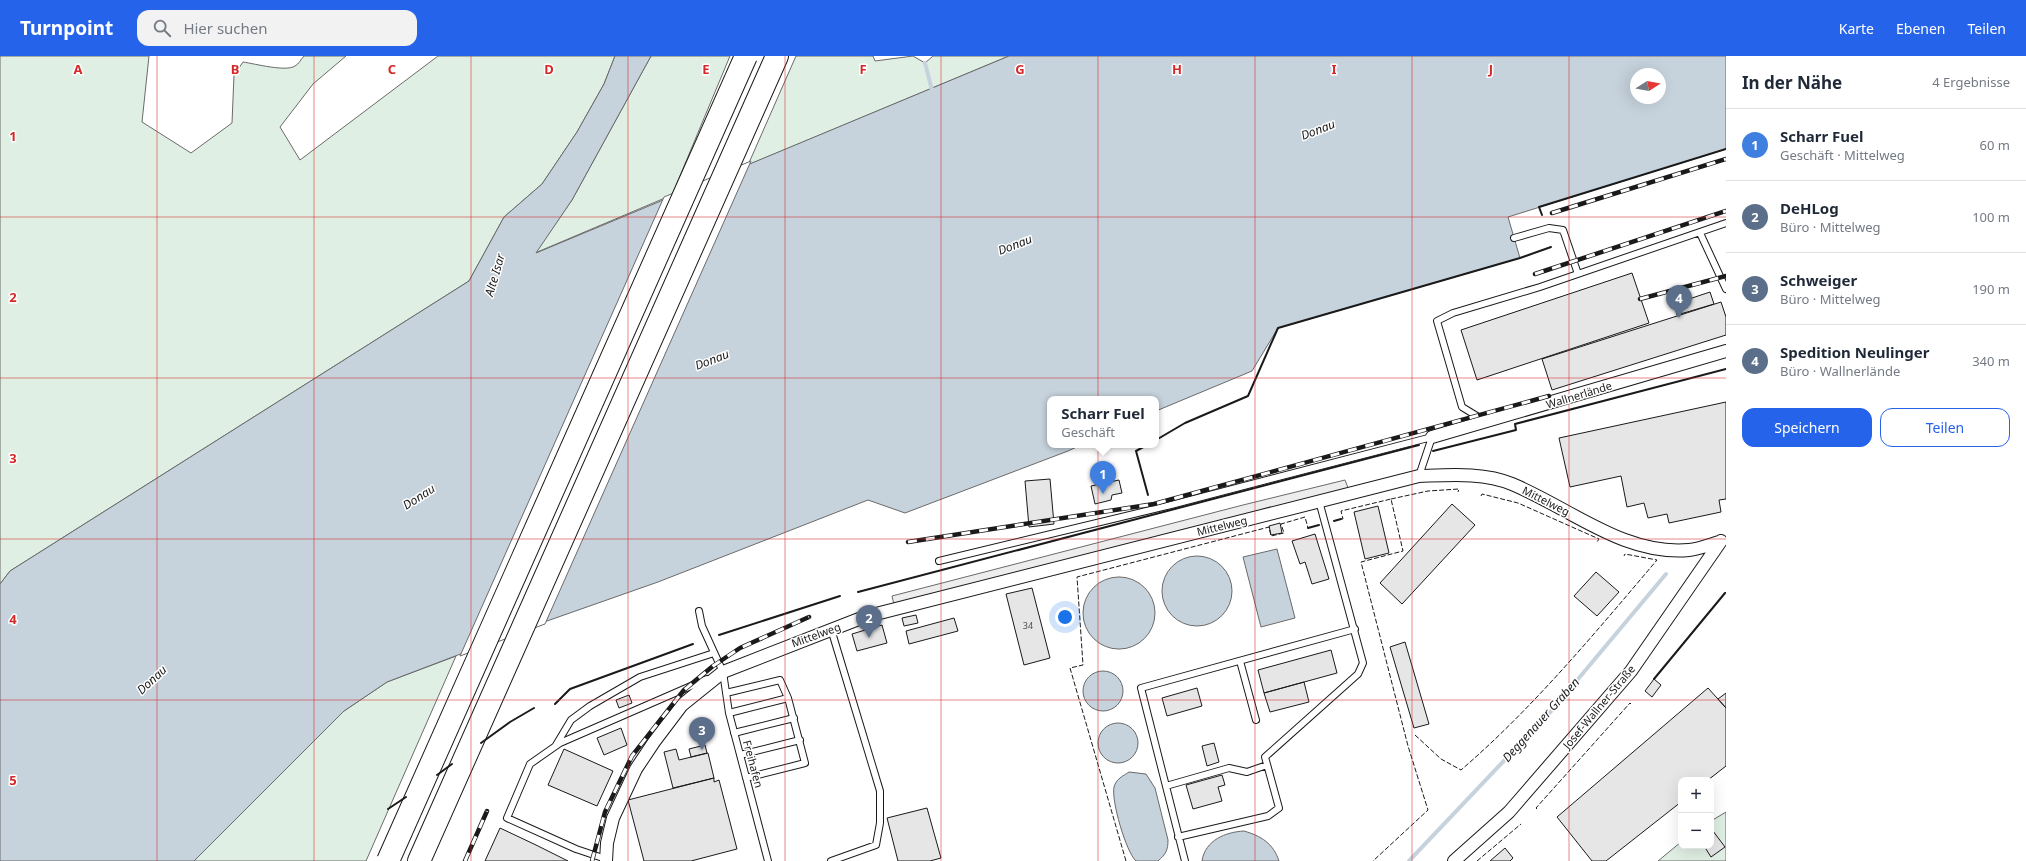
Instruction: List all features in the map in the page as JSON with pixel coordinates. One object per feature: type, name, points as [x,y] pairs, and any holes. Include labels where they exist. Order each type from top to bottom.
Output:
[{"type":"highway","points":[[385,854],[746,56]]},
{"type":"highway","points":[[419,861],[777,56]]},
{"type":"street","name":"Wallnerlände","points":[[1432,437],[1488,422],[1726,351]]},
{"type":"street","name":"Mittelweg","points":[[606,860],[613,818],[636,769],[682,705],[723,672],[864,617],[933,598],[1419,476],[1452,475],[1485,477],[1511,484],[1628,542],[1651,548],[1691,550],[1722,541]]},
{"type":"street","name":"Josef-Wallner-Straße","points":[[1454,861],[1509,812],[1631,671],[1722,541]]},
{"type":"street","points":[[385,854],[392,861]]},
{"type":"lane","points":[[1488,422],[1462,408],[1436,321],[1453,313],[1578,274],[1726,223]]},
{"type":"lane","points":[[1514,238],[1549,228],[1563,230],[1578,274]]},
{"type":"lane","points":[[1700,233],[1726,289]]},
{"type":"lane","points":[[1419,476],[1432,437]]},
{"type":"lane","points":[[939,561],[1171,505],[1432,437]]},
{"type":"lane","points":[[1178,837],[1268,816],[1278,808],[1265,757],[1358,674],[1363,662],[1319,501]]},
{"type":"lane","name":"Freihafen","points":[[699,611],[702,626],[723,672],[729,713],[768,861]]},
{"type":"lane","points":[[831,629],[880,791],[880,823],[876,845],[831,861]]},
{"type":"lane","points":[[1185,861],[1141,688],[1355,629]]},
{"type":"lane","points":[[555,746],[571,720],[590,706],[640,677],[714,653]]},
{"type":"lane","points":[[1240,661],[1256,720]]},
{"type":"lane","points":[[606,860],[576,849],[507,818],[530,764],[555,746],[723,672]]},
{"type":"lane","points":[[726,693],[780,680],[788,698],[806,763],[746,778]]},
{"type":"lane","points":[[729,713],[788,698]]},
{"type":"lane","points":[[734,733],[794,718]]},
{"type":"lane","points":[[740,756],[800,740]]},
{"type":"lane","points":[[1166,786],[1230,768],[1247,772],[1267,765]]},
{"type":"green space","points":[[0,56],[149,56],[142,122],[191,153],[232,123],[234,75],[243,62],[270,67],[291,68],[299,63],[304,56],[346,56],[313,84],[280,127],[300,160],[438,56],[615,56],[604,84],[577,132],[542,184],[504,217],[469,281],[10,571],[0,584]]},
{"type":"green space","points":[[651,56],[730,56],[672,195],[535,253],[572,200]]},
{"type":"green space","points":[[796,56],[873,56],[875,61],[913,56],[925,63],[933,56],[1009,56],[748,165]]},
{"type":"green space","points":[[456,656],[366,861],[194,861],[344,711],[387,682]]},
{"type":"green space","points":[[1726,812],[1726,861],[1658,861],[1678,844],[1678,849],[1714,849],[1714,819]]},
{"type":"shaded area","points":[[1345,480],[1350,493],[895,609],[892,596]]},
{"type":"water","points":[[615,56],[651,56],[572,200],[536,253],[1009,56],[1726,56],[1726,149],[1508,217],[1520,258],[1278,328],[1252,371],[1159,410],[1159,396],[1047,396],[1047,448],[1074,448],[905,513],[868,500],[658,582],[547,621],[387,682],[344,711],[194,861],[0,861],[0,584],[10,571],[469,281],[504,217],[542,184],[577,132],[604,84]]},
{"type":"water","points":[[1277,549],[1295,618],[1261,627],[1243,557]]},
{"type":"water","points":[[1197,556],[1216,562],[1226,572],[1232,591],[1226,610],[1216,620],[1197,626],[1178,620],[1168,610],[1162,591],[1168,572],[1178,562]]},
{"type":"water","points":[[1119,577],[1139,583],[1149,593],[1155,613],[1149,633],[1139,643],[1119,649],[1099,643],[1089,633],[1083,613],[1089,593],[1099,583]]},
{"type":"water","points":[[1103,671],[1117,677],[1123,691],[1117,705],[1103,711],[1089,705],[1083,691],[1089,677]]},
{"type":"water","points":[[1122,723],[1129,726],[1135,732],[1138,743],[1137,751],[1129,760],[1122,763],[1114,763],[1107,760],[1099,751],[1098,739],[1101,732],[1110,724]]},
{"type":"water","points":[[1129,772],[1146,774],[1155,788],[1168,840],[1166,852],[1158,861],[1136,861],[1132,856],[1120,826],[1115,803],[1114,787],[1122,776]]},
{"type":"water","points":[[1244,831],[1256,835],[1266,841],[1273,849],[1279,861],[1202,861],[1207,848],[1217,838],[1230,833]]},
{"type":"pier","points":[[751,161],[545,624],[460,656],[664,197]]},
{"type":"building","points":[[1632,273],[1649,323],[1477,380],[1461,330]]},
{"type":"building","points":[[1710,292],[1714,304],[1677,315],[1674,304]]},
{"type":"building","points":[[1721,302],[1726,317],[1726,335],[1552,390],[1542,359]]},
{"type":"building","points":[[1726,402],[1726,499],[1719,500],[1721,512],[1669,523],[1667,514],[1648,518],[1644,503],[1627,507],[1621,476],[1570,487],[1559,438]]},
{"type":"building","points":[[1050,479],[1054,524],[1029,527],[1025,481]]},
{"type":"building","points":[[1119,480],[1122,493],[1112,495],[1111,500],[1095,504],[1091,486]]},
{"type":"building","points":[[1452,504],[1475,525],[1402,604],[1380,583]]},
{"type":"building","points":[[1378,506],[1389,553],[1365,559],[1354,512]]},
{"type":"building","points":[[1280,523],[1282,533],[1271,535],[1269,526]]},
{"type":"building","points":[[1315,534],[1329,579],[1312,584],[1305,562],[1300,564],[1292,541]]},
{"type":"building","points":[[1596,572],[1619,592],[1597,616],[1574,596]]},
{"type":"building","points":[[1032,588],[1050,658],[1024,665],[1006,594]]},
{"type":"building","points":[[916,615],[918,623],[904,626],[902,618]]},
{"type":"building","points":[[954,618],[958,631],[909,644],[906,631]]},
{"type":"building","points":[[882,625],[887,643],[857,651],[852,634]]},
{"type":"building","points":[[1405,642],[1429,724],[1414,728],[1390,647]]},
{"type":"building","points":[[1331,650],[1337,673],[1264,693],[1258,670]]},
{"type":"building","points":[[1654,679],[1661,685],[1652,697],[1645,691]]},
{"type":"building","points":[[1304,682],[1309,702],[1270,712],[1264,693]]},
{"type":"building","points":[[1197,688],[1202,706],[1167,716],[1162,698]]},
{"type":"building","points":[[1708,688],[1726,708],[1726,766],[1712,777],[1678,777],[1678,804],[1606,861],[1592,861],[1557,817]]},
{"type":"building","points":[[1726,693],[1726,708],[1718,699]]},
{"type":"building","points":[[629,695],[632,703],[619,708],[616,700]]},
{"type":"building","points":[[621,728],[627,745],[604,755],[597,738]]},
{"type":"building","points":[[1214,743],[1219,762],[1207,766],[1202,746]]},
{"type":"building","points":[[705,745],[707,753],[691,757],[689,749]]},
{"type":"building","points":[[564,749],[613,771],[597,806],[548,785]]},
{"type":"building","points":[[676,749],[679,760],[708,753],[714,778],[673,788],[664,752]]},
{"type":"building","points":[[1222,775],[1225,785],[1218,787],[1222,801],[1193,809],[1186,785]]},
{"type":"building","points":[[714,778],[714,782],[719,780],[737,849],[691,861],[644,861],[628,800]]},
{"type":"building","points":[[927,808],[941,858],[930,861],[898,861],[887,818]]},
{"type":"building","points":[[500,828],[536,845],[568,861],[485,861]]},
{"type":"building","points":[[1714,832],[1725,847],[1711,857],[1706,849],[1714,849]]},
{"type":"building","points":[[1505,848],[1513,858],[1510,861],[1490,861]]},
{"type":"waterway","points":[[925,63],[933,94]]},
{"type":"waterway","name":"Deggenauer Graben","points":[[1409,861],[1553,709],[1666,574]]},
{"type":"railway","points":[[1552,213],[1726,159]]},
{"type":"railway","points":[[1535,274],[1726,211]]},
{"type":"railway","points":[[1640,299],[1726,276]]},
{"type":"railway","points":[[908,542],[1154,504],[1549,396]]},
{"type":"railway","points":[[592,861],[605,812],[632,756],[684,690],[713,666],[740,648],[809,617]]},
{"type":"railway","points":[[465,861],[487,811]]},
{"type":"fence","points":[[1391,499],[1428,491],[1459,489],[1458,492]]},
{"type":"fence","points":[[1481,496],[1482,494],[1518,503],[1599,539],[1597,542]]},
{"type":"fence","points":[[1341,519],[1343,519],[1341,511],[1391,499],[1403,551],[1361,562],[1408,746],[1428,810],[1373,861]]},
{"type":"fence","points":[[1126,861],[1070,668],[1083,665],[1077,577],[1269,527],[1271,536],[1284,533],[1281,524],[1305,517],[1308,528]]},
{"type":"fence","points":[[1415,735],[1441,759],[1461,770],[1488,746],[1538,696],[1587,642],[1657,560],[1625,554],[1624,556]]},
{"type":"fence","points":[[1537,809],[1536,808],[1630,703],[1631,704]]},
{"type":"fence","points":[[1477,861],[1521,824]]},
{"type":"wall","points":[[1542,215],[1539,207],[1726,149]]},
{"type":"wall","points":[[1159,438],[1185,423],[1248,396],[1278,328],[1520,258],[1551,247]]},
{"type":"wall","points":[[1433,451],[1516,430],[1515,424],[1726,369]]},
{"type":"wall","points":[[858,592],[1419,445]]},
{"type":"wall","points":[[1142,448],[1136,451],[1148,495]]},
{"type":"wall","points":[[1334,521],[1341,519]]},
{"type":"wall","points":[[1308,528],[1319,525]]},
{"type":"wall","points":[[1654,679],[1725,593]]},
{"type":"wall","points":[[719,635],[840,596]]},
{"type":"wall","points":[[555,704],[570,689],[693,644]]},
{"type":"wall","points":[[481,743],[510,722],[534,708]]},
{"type":"wall","points":[[437,775],[452,764]]},
{"type":"wall","points":[[388,809],[406,797]]},
{"type":"place","name":"Spedition Neulinger","points":[[1679,318]]},
{"type":"place","name":"Scharr Fuel","points":[[1103,494]]},
{"type":"place","name":"DeHLog","points":[[869,638]]},
{"type":"place","name":"Schweiger","points":[[702,750]]},
{"type":"water label","name":"Donau","points":[[1318,130]]},
{"type":"water label","name":"Donau","points":[[1015,245]]},
{"type":"water label","name":"Alte Isar","points":[[495,275]]},
{"type":"water label","name":"Donau","points":[[712,360]]},
{"type":"water label","name":"Donau","points":[[419,497]]},
{"type":"water label","name":"Donau","points":[[152,680]]}]
